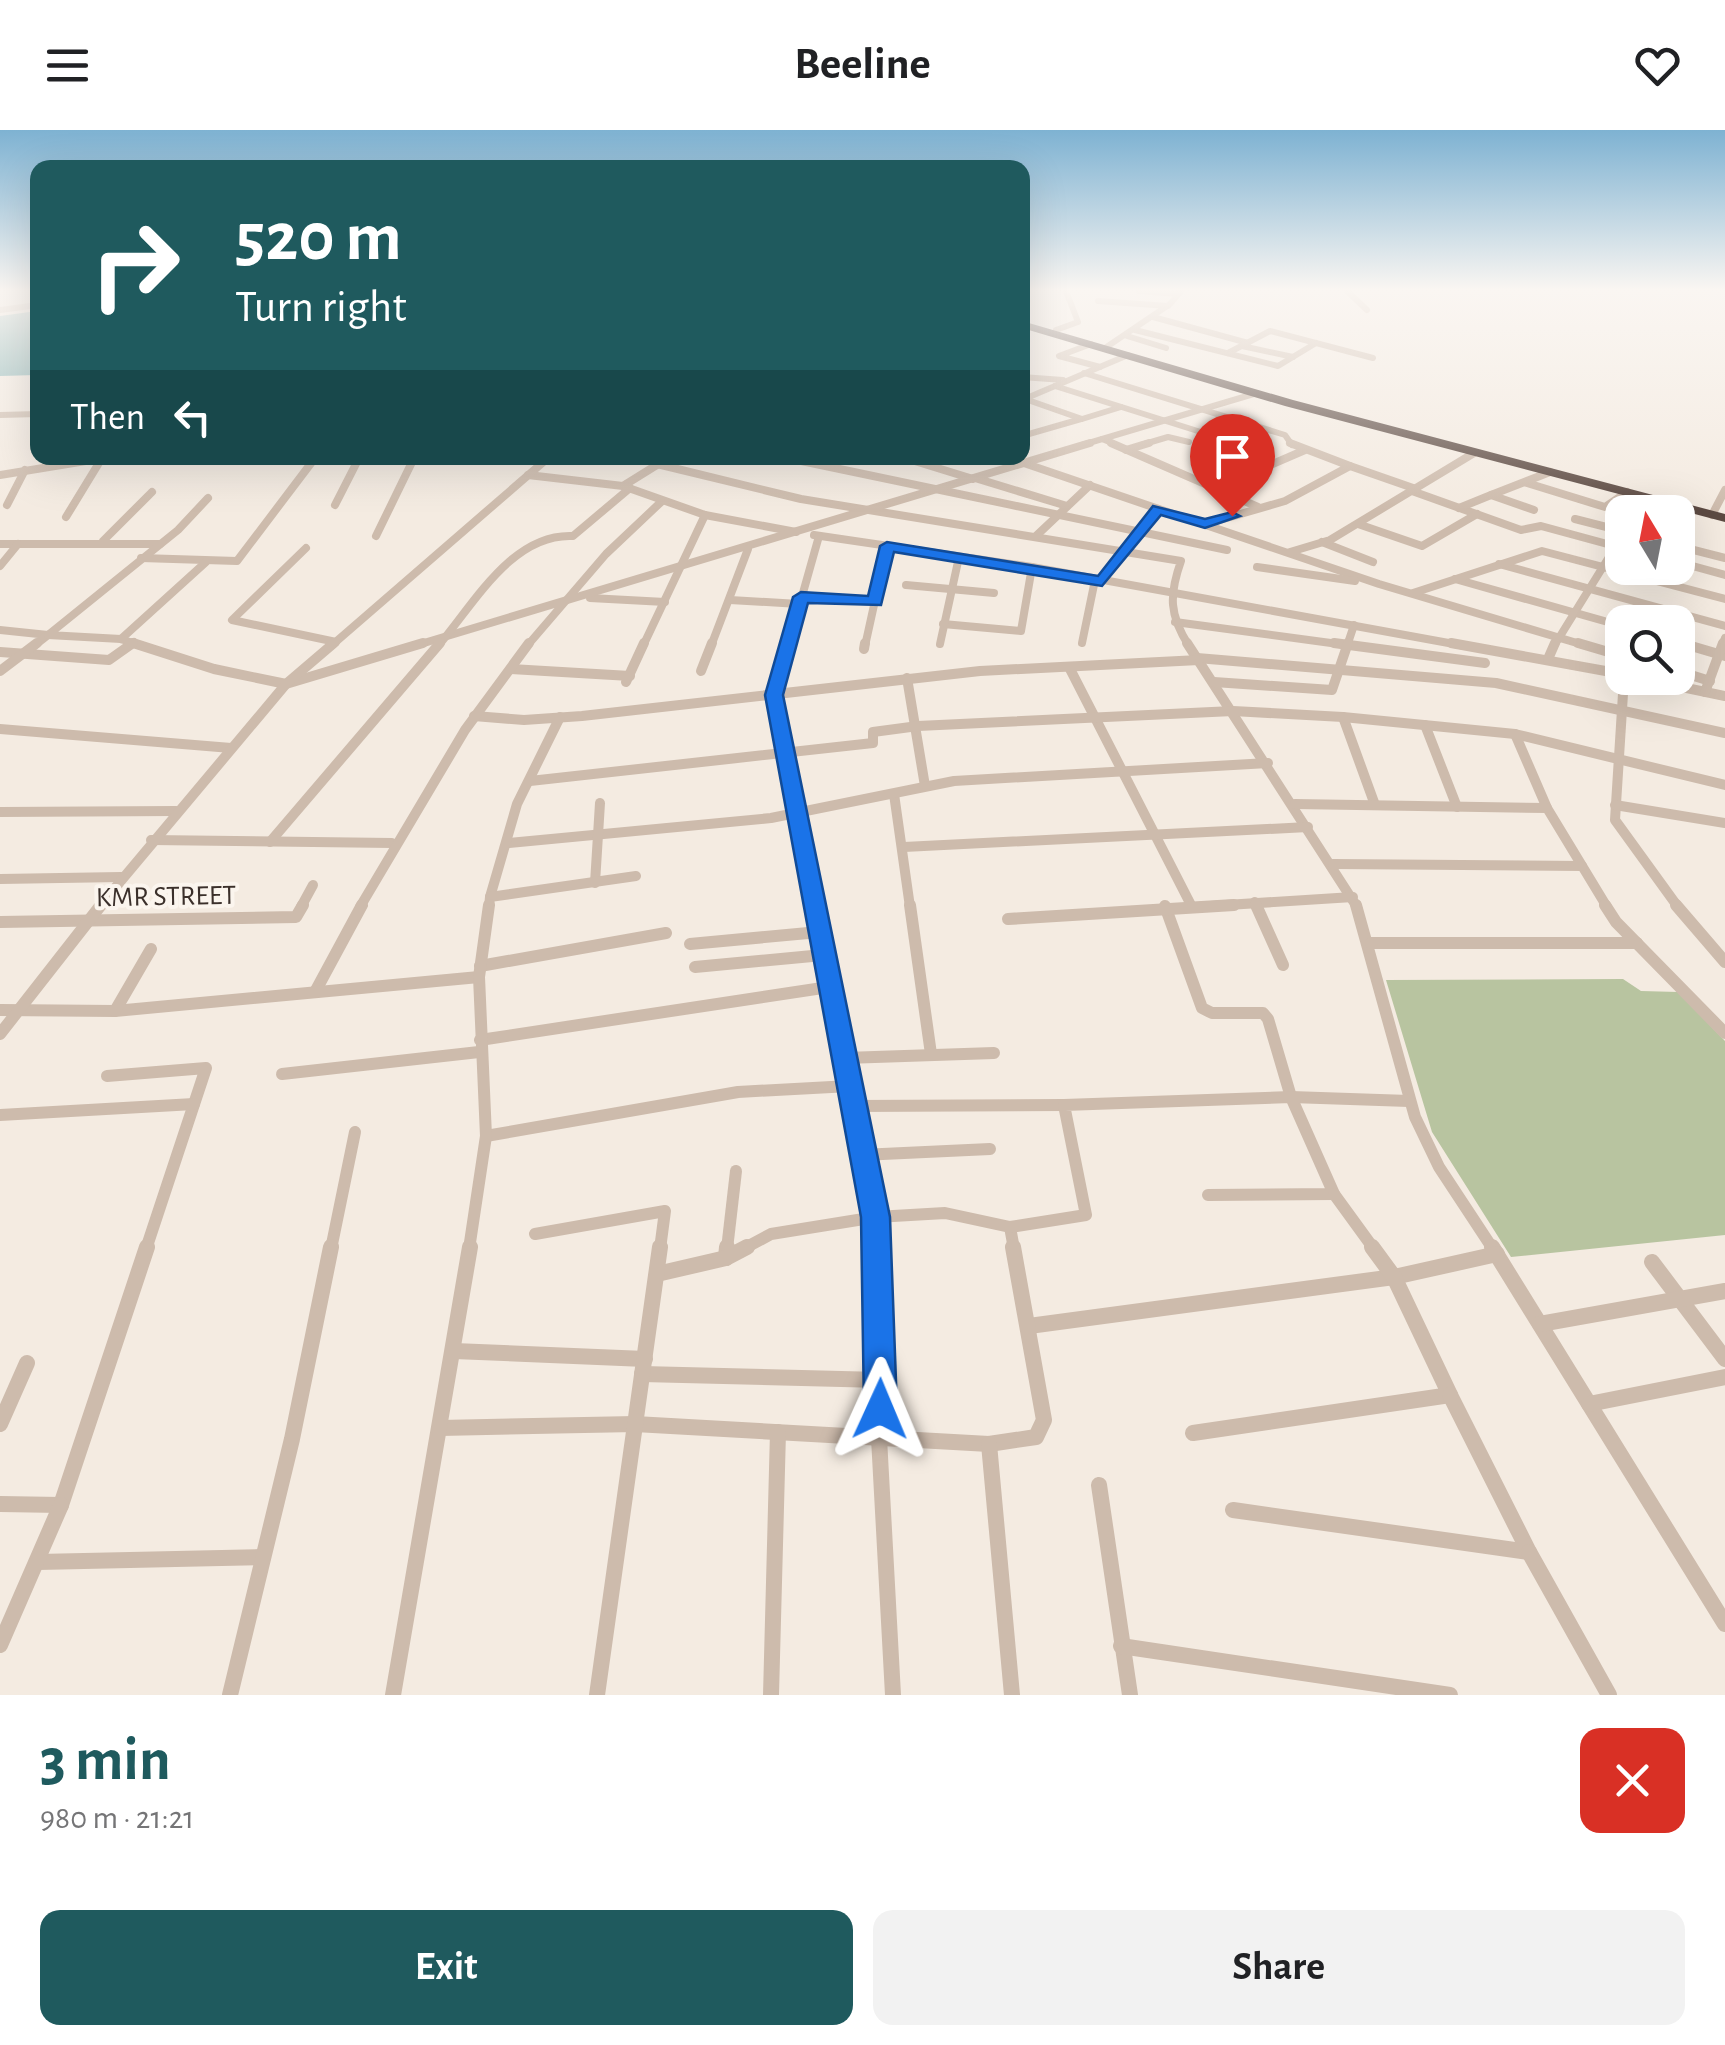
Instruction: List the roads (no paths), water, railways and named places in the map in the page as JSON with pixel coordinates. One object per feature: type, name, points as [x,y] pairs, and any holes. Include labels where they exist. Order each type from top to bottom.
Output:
[{"type":"highway","points":[[1159,364],[1637,495]]},
{"type":"highway","points":[[1165,364],[1719,514]]},
{"type":"street","points":[[1044,378],[1054,364]]},
{"type":"street","points":[[1089,364],[1100,367]]},
{"type":"street","points":[[1030,395],[1107,364]]},
{"type":"street","points":[[1084,373],[1286,435],[1290,445],[1520,530],[1541,526],[1605,543]]},
{"type":"street","points":[[1030,377],[1068,380]]},
{"type":"street","points":[[1055,386],[1250,448]]},
{"type":"street","points":[[1030,462],[1257,393]]},
{"type":"street","points":[[1030,399],[1082,419]]},
{"type":"street","points":[[1030,434],[1120,407]]},
{"type":"street","points":[[0,415],[30,414]]},
{"type":"street","points":[[1126,450],[1168,437],[1189,442]]},
{"type":"street","points":[[1102,440],[1260,508]]},
{"type":"street","points":[[1216,489],[1305,450]]},
{"type":"street","points":[[1290,552],[1358,524],[1474,453]]},
{"type":"street","points":[[1212,458],[1252,473]]},
{"type":"street","points":[[1030,464],[1379,584],[1605,651]]},
{"type":"street","points":[[0,475],[47,465]]},
{"type":"street","points":[[66,517],[99,465]]},
{"type":"street","points":[[142,558],[206,562],[241,559],[293,479],[308,465]]},
{"type":"street","points":[[335,505],[356,465]]},
{"type":"street","points":[[376,536],[411,465]]},
{"type":"street","points":[[0,1034],[151,840],[286,684],[539,465]]},
{"type":"street","points":[[270,842],[523,547],[551,535],[576,534],[656,465]]},
{"type":"street","points":[[661,465],[801,498],[1181,560],[1169,594],[1175,622],[1353,897],[1371,943],[1409,1101],[1445,1183],[1496,1254],[1725,1624]]},
{"type":"street","points":[[819,465],[1227,550]]},
{"type":"street","points":[[929,465],[1067,506]]},
{"type":"street","points":[[0,630],[121,639],[214,668],[286,684],[560,606],[1021,465]]},
{"type":"street","points":[[1205,524],[1284,501],[1350,466]]},
{"type":"street","points":[[8,505],[25,470]]},
{"type":"street","points":[[1458,508],[1550,472]]},
{"type":"street","points":[[528,474],[627,487],[705,515],[799,533],[1032,568],[1476,645],[1605,672]]},
{"type":"street","points":[[1528,482],[1605,506],[1627,492]]},
{"type":"street","points":[[1036,536],[1090,485]]},
{"type":"street","points":[[1719,514],[1725,490]]},
{"type":"street","points":[[104,541],[152,492]]},
{"type":"street","points":[[1491,495],[1534,510]]},
{"type":"street","points":[[0,672],[160,544],[208,498]]},
{"type":"street","points":[[315,992],[392,844],[474,716],[602,554],[661,502]]},
{"type":"street","points":[[1082,643],[1099,580],[1158,509]]},
{"type":"street","points":[[1358,524],[1422,546],[1477,514]]},
{"type":"street","points":[[510,669],[628,679],[705,515]]},
{"type":"street","points":[[1576,519],[1605,528]]},
{"type":"street","points":[[819,536],[774,695],[854,1106],[860,1155],[876,1217],[882,1380],[879,1438],[894,1695]]},
{"type":"street","points":[[1322,542],[1373,562]]},
{"type":"street","points":[[0,544],[160,544]]},
{"type":"street","points":[[0,566],[18,544]]},
{"type":"street","points":[[864,650],[887,546]]},
{"type":"street","points":[[306,548],[232,620],[336,642]]},
{"type":"street","points":[[701,670],[748,549]]},
{"type":"street","points":[[1695,550],[1725,558]]},
{"type":"street","points":[[1412,594],[1542,551],[1725,599]]},
{"type":"street","points":[[940,644],[959,557]]},
{"type":"street","points":[[121,639],[206,562]]},
{"type":"street","points":[[1548,659],[1556,637],[1605,563]]},
{"type":"street","points":[[1500,564],[1725,626]]},
{"type":"street","points":[[1257,567],[1379,584]]},
{"type":"street","points":[[1695,567],[1725,575]]},
{"type":"street","points":[[942,624],[1020,631],[1032,568]]},
{"type":"street","points":[[1455,579],[1605,621]]},
{"type":"street","points":[[906,584],[994,594]]},
{"type":"street","points":[[580,598],[666,602]]},
{"type":"street","points":[[730,600],[875,602]]},
{"type":"street","points":[[1175,622],[1485,662]]},
{"type":"street","points":[[1214,682],[1332,690],[1354,625]]},
{"type":"street","points":[[1705,692],[1722,655],[1725,638]]},
{"type":"street","points":[[0,652],[109,660],[134,642]]},
{"type":"street","points":[[1476,645],[1496,683]]},
{"type":"street","points":[[1695,647],[1722,655]]},
{"type":"street","points":[[474,716],[560,717],[907,678],[1198,659],[1496,683],[1725,733]]},
{"type":"street","points":[[1068,667],[1191,905]]},
{"type":"street","points":[[1695,676],[1710,681]]},
{"type":"street","points":[[907,678],[925,786]]},
{"type":"street","points":[[1695,690],[1725,696]]},
{"type":"street","points":[[1624,695],[1615,820],[1650,874],[1725,962]]},
{"type":"street","points":[[530,781],[873,743],[872,732],[918,726],[1233,711],[1515,734],[1725,785]]},
{"type":"street","points":[[393,1695],[454,1352],[486,1136],[479,1046],[479,972],[490,897],[509,843],[517,804],[560,717]]},
{"type":"street","points":[[1343,717],[1374,806]]},
{"type":"street","points":[[1425,725],[1457,807]]},
{"type":"street","points":[[0,729],[231,748]]},
{"type":"street","points":[[1515,734],[1547,808],[1616,922],[1725,1033]]},
{"type":"street","points":[[509,843],[797,812],[925,786],[1268,763]]},
{"type":"street","points":[[894,794],[931,1054]]},
{"type":"street","points":[[595,883],[600,804]]},
{"type":"street","points":[[1295,804],[1547,808]]},
{"type":"street","points":[[1615,805],[1725,823]]},
{"type":"street","points":[[0,812],[176,810]]},
{"type":"street","points":[[904,847],[1308,827]]},
{"type":"street","points":[[151,840],[392,844]]},
{"type":"street","points":[[1333,864],[1582,866]]},
{"type":"street","points":[[490,897],[636,876]]},
{"type":"street","points":[[0,879],[121,877]]},
{"type":"street","name":"KMR STREET","points":[[0,922],[296,917],[313,884]]},
{"type":"street","points":[[1008,919],[1353,897]]},
{"type":"street","points":[[1254,902],[1283,965]]},
{"type":"street","points":[[1165,906],[1198,1003],[1212,1014],[1266,1015],[1290,1097],[1334,1194],[1394,1277],[1529,1552],[1609,1695]]},
{"type":"street","points":[[690,944],[819,932]]},
{"type":"street","points":[[0,1010],[115,1011],[315,992],[479,972],[666,933]]},
{"type":"street","points":[[1371,943],[1637,943]]},
{"type":"street","points":[[115,1011],[151,949]]},
{"type":"street","points":[[695,967],[823,955]]},
{"type":"street","points":[[282,1074],[479,1046],[744,996],[829,987]]},
{"type":"street","points":[[845,1058],[994,1053]]},
{"type":"street","points":[[0,1645],[61,1505],[206,1068],[107,1076]]},
{"type":"street","points":[[486,1136],[738,1092],[850,1086]]},
{"type":"street","points":[[854,1106],[1064,1105],[1290,1097],[1409,1101]]},
{"type":"street","points":[[0,1115],[194,1104]]},
{"type":"street","points":[[656,1274],[726,1258],[772,1234],[876,1217],[945,1213],[1010,1227],[1086,1215],[1064,1105]]},
{"type":"street","points":[[230,1695],[264,1557],[355,1132]]},
{"type":"street","points":[[860,1155],[990,1150]]},
{"type":"street","points":[[726,1258],[736,1171]]},
{"type":"street","points":[[1208,1195],[1334,1194]]},
{"type":"street","points":[[535,1234],[665,1211],[597,1695]]},
{"type":"street","points":[[440,1428],[636,1424],[989,1444],[1036,1437],[1044,1420],[1010,1227]]},
{"type":"street","points":[[1029,1326],[1394,1277],[1496,1254]]},
{"type":"street","points":[[1652,1262],[1725,1359]]},
{"type":"street","points":[[1540,1324],[1725,1291]]},
{"type":"street","points":[[454,1352],[882,1380]]},
{"type":"street","points":[[0,1424],[27,1364]]},
{"type":"street","points":[[1589,1404],[1725,1377]]},
{"type":"street","points":[[1193,1433],[1450,1396]]},
{"type":"street","points":[[771,1695],[778,1432]]},
{"type":"street","points":[[989,1444],[1012,1695]]},
{"type":"street","points":[[1099,1485],[1130,1695]]},
{"type":"street","points":[[0,1504],[61,1505]]},
{"type":"street","points":[[1234,1510],[1529,1552]]},
{"type":"street","points":[[38,1562],[264,1557]]},
{"type":"street","points":[[1121,1646],[1450,1695]]},
{"type":"water","points":[[0,364],[30,364],[30,375],[0,376]]}]
